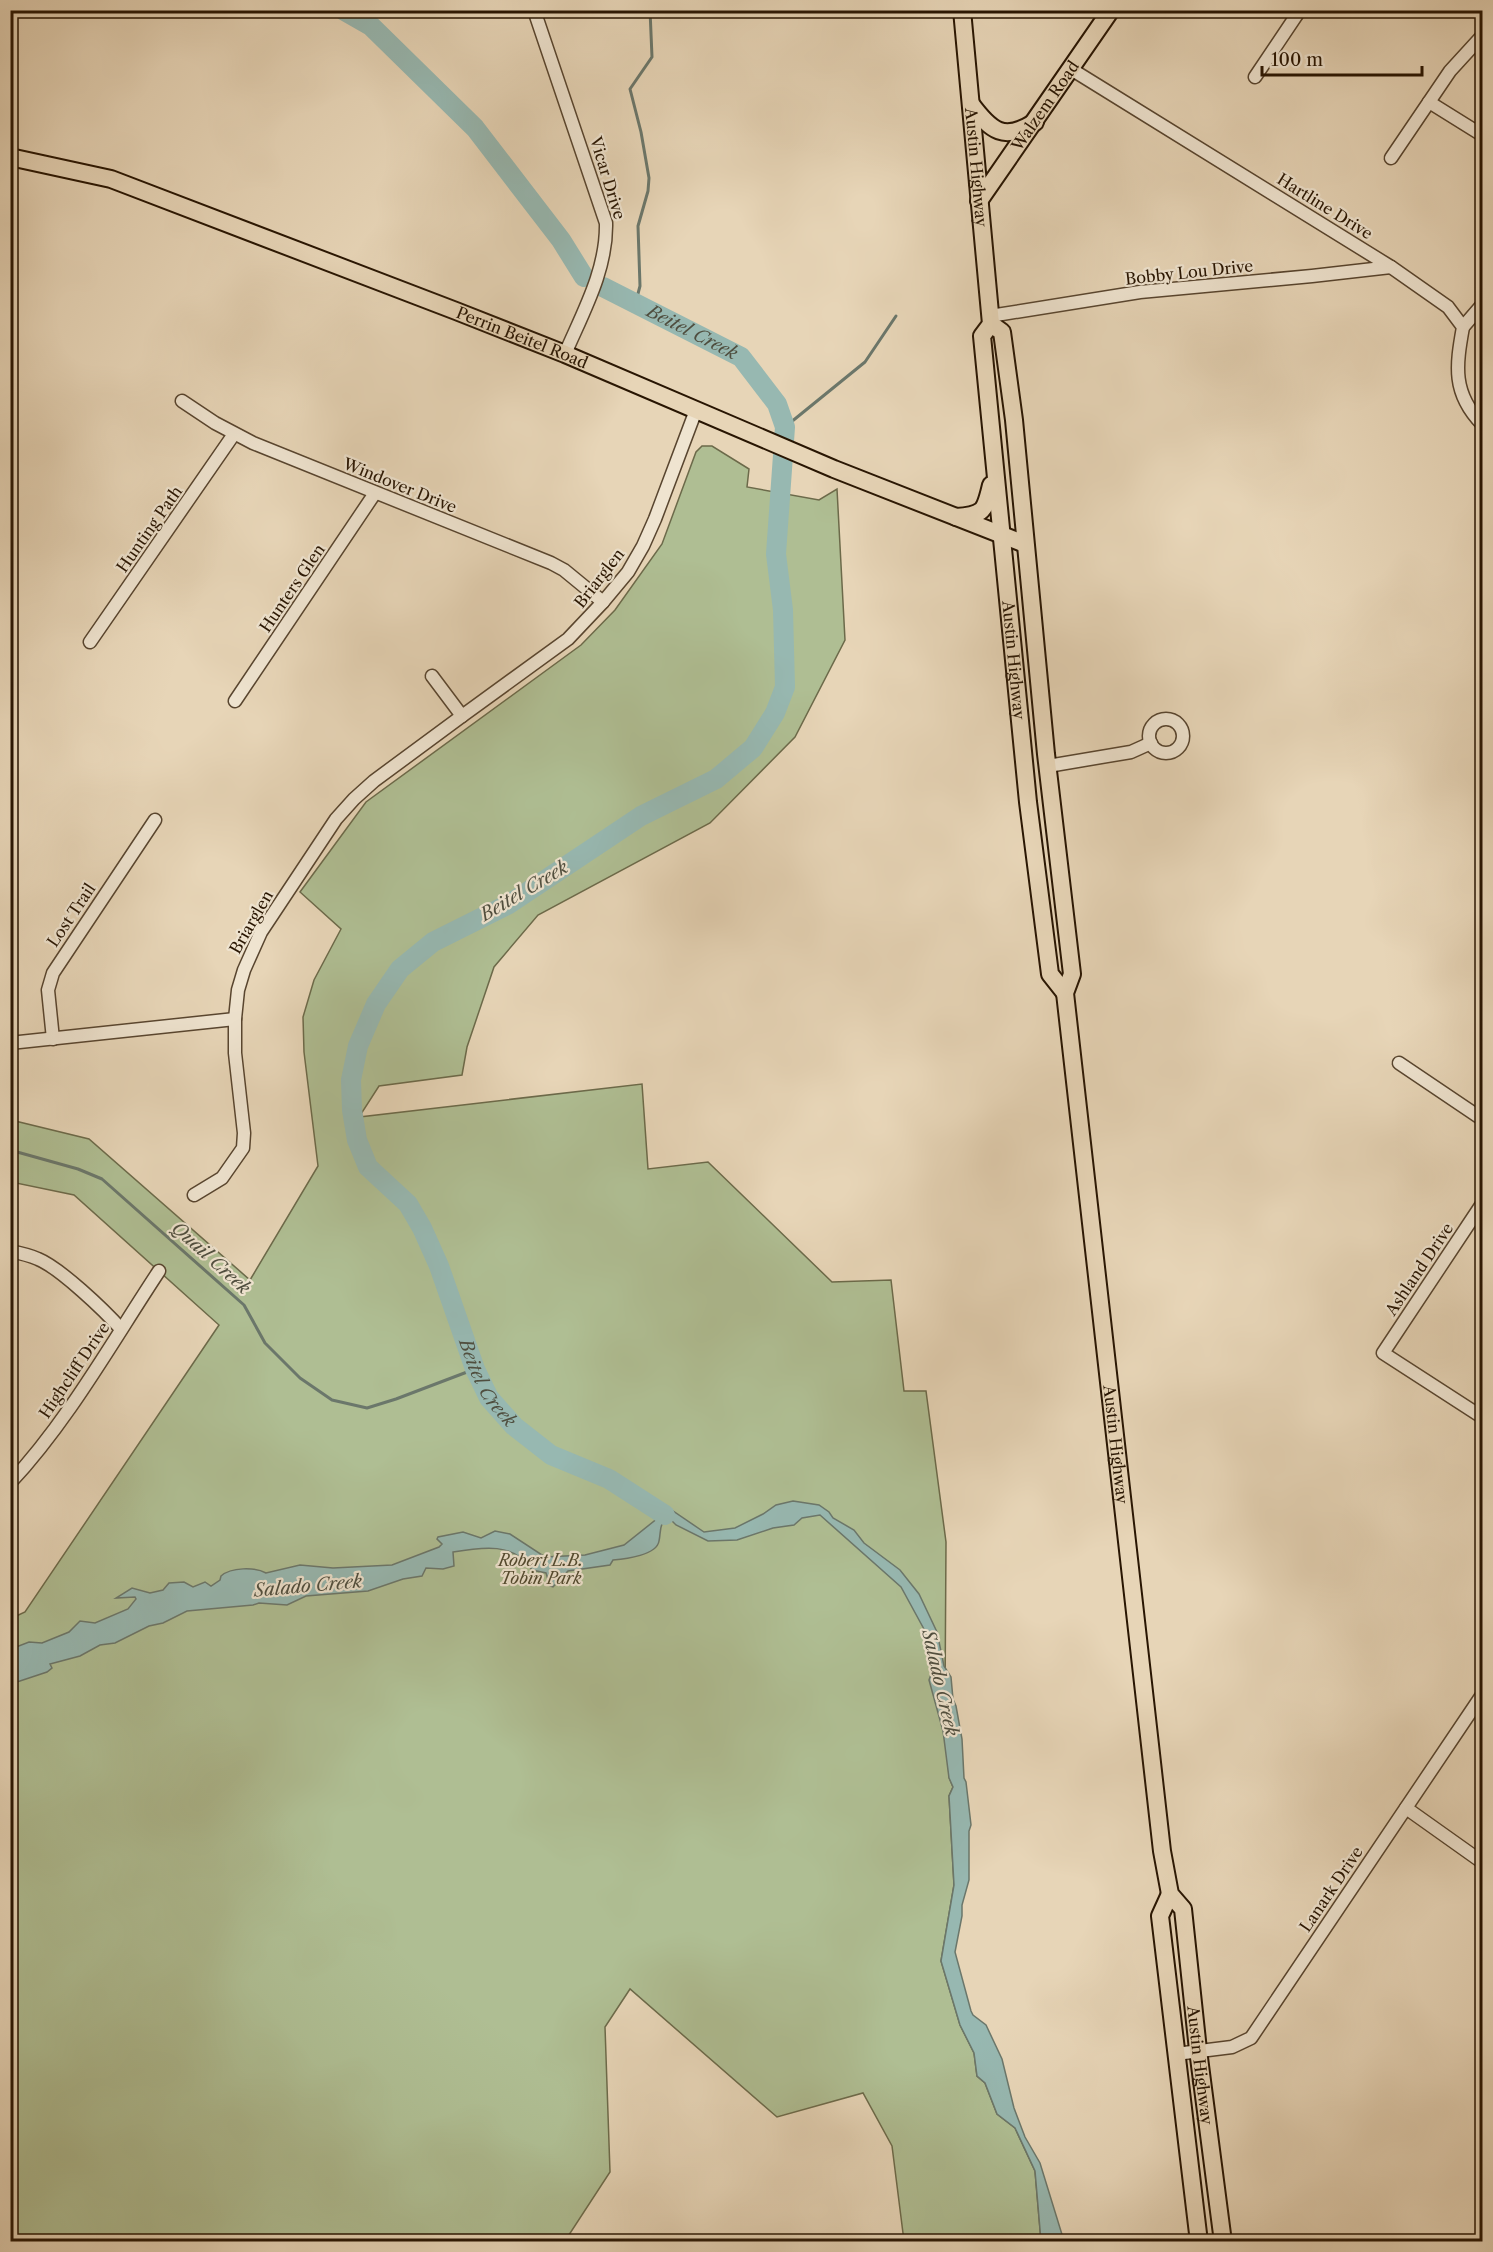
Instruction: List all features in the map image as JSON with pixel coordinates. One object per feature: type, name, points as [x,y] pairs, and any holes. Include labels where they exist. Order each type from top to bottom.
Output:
[{"type":"main road","name":"Austin Highway","points":[[962,10],[991,320],[982,336],[1028,802],[1050,974],[1065,993]]},
{"type":"main road","name":"Walzem Road","points":[[979,201],[1111,10]]},
{"type":"main road","points":[[971,104],[989,126],[1000,132],[1016,131],[1035,121]]},
{"type":"main road","name":"Perrin Beitel Road","points":[[10,157],[111,179],[565,354],[834,469],[1025,543]]},
{"type":"main road","name":"Austin Highway","points":[[991,320],[1002,332],[1014,420],[1048,766],[1072,974],[1065,993],[1162,1851],[1170,1894],[1183,1909],[1198,2050],[1223,2241]]},
{"type":"main road","points":[[956,517],[974,516],[987,505],[994,467]]},
{"type":"main road","name":"Austin Highway","points":[[1170,1894],[1160,1916],[1199,2241]]},
{"type":"street","name":"Vicar Drive","points":[[534,10],[606,223],[607,240],[599,274],[565,354]]},
{"type":"street","points":[[1255,77],[1300,10]]},
{"type":"street","points":[[1391,158],[1450,70],[1482,36]]},
{"type":"street","name":"Hartline Drive","points":[[1071,69],[1391,267],[1448,307],[1463,327]]},
{"type":"street","points":[[1429,102],[1482,135]]},
{"type":"street","name":"Bobby Lou Drive","points":[[991,320],[1140,292],[1391,267]]},
{"type":"street","points":[[1482,305],[1463,327],[1457,363],[1459,387],[1465,401],[1482,424]]},
{"type":"street","name":"Windover Drive","points":[[182,401],[234,434],[253,443],[551,562],[603,602]]},
{"type":"street","name":"Briarglen","points":[[194,1195],[222,1178],[243,1148],[244,1133],[235,1053],[235,1019],[238,990],[261,932],[336,819],[374,781],[568,639],[628,572],[655,519],[696,410]]},
{"type":"street","name":"Hunting Path","points":[[90,642],[234,434]]},
{"type":"street","name":"Hunters Glen","points":[[235,701],[375,493]]},
{"type":"street","points":[[432,676],[462,716]]},
{"type":"street","points":[[1048,766],[1131,752],[1151,743]]},
{"type":"street","name":"Lost Trail","points":[[53,1039],[48,990],[53,973],[156,820]]},
{"type":"street","points":[[10,1043],[235,1019]]},
{"type":"street","points":[[1399,1063],[1482,1119]]},
{"type":"street","name":"Ashland Drive","points":[[1482,1204],[1383,1353],[1482,1417]]},
{"type":"street","points":[[10,1251],[30,1255],[49,1265],[110,1316],[121,1329]]},
{"type":"street","name":"Highcliff Drive","points":[[10,1483],[27,1466],[60,1421],[159,1272]]},
{"type":"street","name":"Lanark Drive","points":[[1176,2054],[1232,2047],[1251,2038],[1482,1695]]},
{"type":"street","points":[[1406,1808],[1482,1862]]},
{"type":"green space","name":"Robert L.B. Tobin Park","points":[[702,446],[712,446],[749,469],[747,487],[819,500],[837,489],[845,640],[795,737],[710,823],[538,915],[494,967],[467,1047],[462,1075],[379,1086],[359,1117],[642,1084],[648,1169],[708,1162],[832,1282],[891,1280],[904,1391],[926,1391],[946,1542],[945,1701],[949,1777],[953,1787],[949,1796],[954,1885],[941,1961],[960,2025],[974,2053],[977,2076],[985,2083],[997,2114],[1015,2128],[1035,2171],[1041,2241],[904,2241],[892,2146],[863,2093],[777,2117],[630,1989],[605,2027],[610,2172],[565,2241],[11,2241],[10,1619],[25,1612],[219,1325],[74,1195],[11,1182],[11,1120],[89,1139],[250,1280],[318,1166],[304,1052],[303,1017],[314,980],[341,929],[300,892],[366,802],[581,645],[615,610],[662,544],[696,452]]},
{"type":"water","name":"Salado Creek","points":[[793,1501],[819,1505],[833,1518],[854,1530],[864,1543],[900,1570],[919,1594],[937,1632],[944,1666],[951,1677],[953,1699],[962,1739],[964,1778],[971,1825],[969,1880],[962,1905],[955,1952],[971,2011],[986,2025],[1002,2059],[1014,2108],[1025,2137],[1040,2163],[1064,2241],[1041,2241],[1035,2171],[1015,2128],[997,2114],[985,2083],[977,2076],[974,2053],[960,2025],[941,1961],[954,1885],[949,1796],[953,1787],[949,1778],[943,1731],[929,1680],[933,1669],[925,1631],[901,1587],[820,1515],[802,1518],[794,1525],[773,1528],[737,1540],[708,1541],[676,1525],[669,1518],[665,1519],[661,1526],[659,1541],[653,1550],[625,1559],[613,1560],[610,1565],[568,1571],[553,1587],[550,1586],[546,1573],[532,1570],[525,1561],[507,1551],[486,1548],[453,1552],[454,1566],[443,1569],[426,1568],[422,1576],[403,1579],[368,1591],[306,1596],[287,1605],[259,1603],[187,1611],[115,1643],[100,1645],[80,1656],[50,1664],[52,1668],[47,1672],[11,1684],[11,1649],[29,1642],[42,1643],[69,1632],[80,1621],[95,1623],[128,1609],[136,1599],[135,1597],[116,1598],[132,1588],[150,1593],[163,1590],[169,1583],[184,1582],[193,1587],[205,1582],[211,1586],[225,1573],[243,1569],[266,1573],[300,1565],[333,1568],[392,1565],[439,1547],[442,1544],[437,1539],[438,1537],[463,1532],[481,1538],[495,1531],[510,1534],[545,1557],[585,1555],[624,1545],[668,1510],[704,1532],[735,1528],[776,1505]]},
{"type":"waterway","name":"Beitel Creek","points":[[343,10],[371,26],[475,128],[561,240],[584,277]]},
{"type":"waterway","points":[[635,305],[640,286],[638,226],[648,191],[649,178],[630,89],[652,57],[650,10]]},
{"type":"waterway","name":"Beitel Creek","points":[[603,287],[741,357],[777,404],[785,427],[776,554],[783,610],[785,687],[775,713],[753,748],[716,779],[641,816],[509,904],[433,942],[400,969],[376,1004],[358,1046],[351,1080],[352,1110],[357,1140],[368,1167],[408,1204],[422,1228],[439,1266],[475,1369],[489,1398],[514,1426],[551,1455],[609,1479],[665,1515]]},
{"type":"waterway","points":[[785,427],[865,362],[896,316]]},
{"type":"waterway","name":"Quail Creek","points":[[10,1150],[78,1169],[102,1179],[244,1305],[265,1343],[300,1378],[332,1400],[367,1408],[475,1369]]}]
